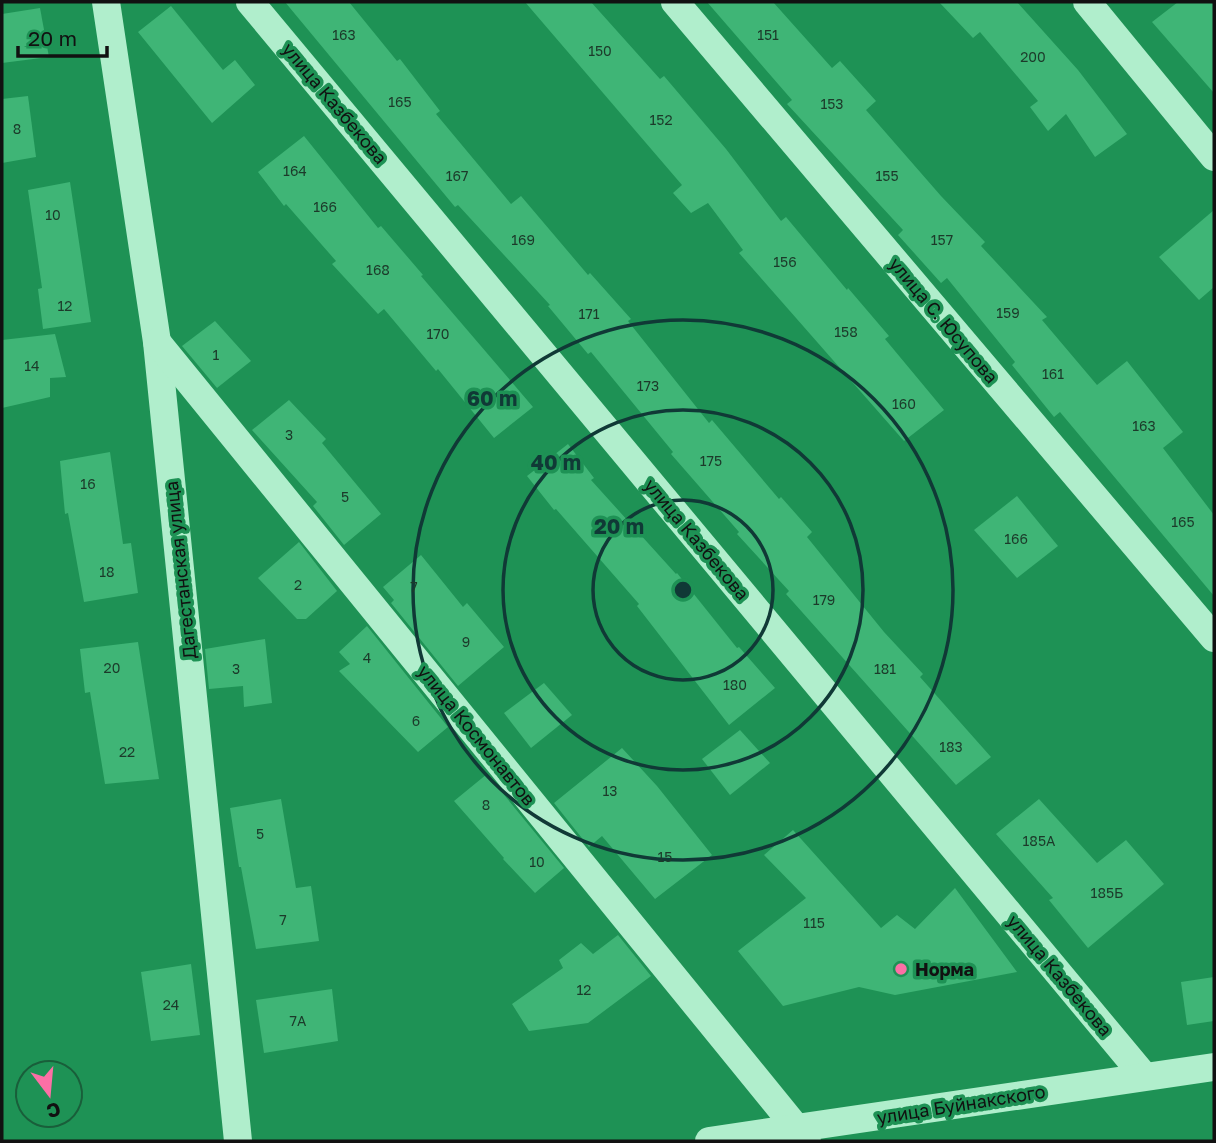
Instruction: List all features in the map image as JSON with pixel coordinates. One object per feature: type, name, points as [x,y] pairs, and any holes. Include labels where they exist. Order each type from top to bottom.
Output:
[{"type":"street","name":"Дагестанская улица","points":[[106,2],[157,342],[238,1141]]},
{"type":"street","name":"улица Казбекова","points":[[250,2],[1144,1076]]},
{"type":"street","name":"улица С. Юсупова","points":[[675,2],[1214,638]]},
{"type":"street","points":[[1087,2],[1214,157]]},
{"type":"street","name":"улица Космонавтов","points":[[157,342],[802,1135]]},
{"type":"street","name":"улица Буйнакского","points":[[709,1141],[802,1135],[1144,1076],[1214,1067]]},
{"type":"building","points":[[285,2],[349,2],[397,61],[400,59],[440,111],[436,114],[511,204],[521,196],[588,275],[590,273],[631,319],[628,321],[709,423],[712,420],[779,499],[781,497],[812,532],[807,537],[884,632],[923,674],[920,677],[991,757],[956,785],[786,594],[789,591],[737,534],[739,532],[671,454],[673,452],[591,352],[588,354],[548,306],[550,305],[458,205],[455,207]]},
{"type":"building","points":[[525,2],[591,2],[660,79],[664,76],[726,149],[781,221],[786,217],[847,290],[848,288],[889,336],[885,339],[944,410],[904,441],[739,253],[743,250],[708,203],[691,213],[673,193],[682,185]]},
{"type":"building","points":[[707,2],[773,2],[832,68],[840,61],[876,101],[866,110],[985,242],[981,246],[1047,317],[1042,320],[1097,385],[1127,361],[1183,432],[1163,448],[1214,515],[1214,596],[1060,412],[1054,417],[1012,365],[1015,362],[947,278],[941,283],[898,235],[903,230],[787,104],[792,100]]},
{"type":"building","points":[[939,2],[1017,2],[1078,70],[1127,134],[1095,157],[1066,114],[1048,131],[1030,107],[1038,101],[980,32],[973,38]]},
{"type":"building","points":[[1178,2],[1214,2],[1214,93],[1152,22]]},
{"type":"building","points":[[171,6],[223,70],[235,60],[255,85],[212,123],[138,32]]},
{"type":"building","points":[[40,8],[49,57],[2,63],[2,14]]},
{"type":"building","points":[[28,96],[36,157],[2,163],[2,99]]},
{"type":"building","points":[[304,136],[378,228],[381,226],[533,407],[494,438],[438,369],[436,371],[384,309],[378,314],[332,264],[336,261],[286,204],[284,206],[258,172]]},
{"type":"building","points":[[70,182],[91,322],[43,329],[38,289],[42,288],[28,190]]},
{"type":"building","points":[[1214,210],[1214,287],[1199,300],[1159,257]]},
{"type":"building","points":[[215,321],[251,361],[217,388],[182,346]]},
{"type":"building","points":[[55,334],[66,377],[50,378],[50,397],[2,408],[2,340]]},
{"type":"building","points":[[289,400],[326,439],[322,443],[381,514],[344,545],[313,506],[317,502],[252,430]]},
{"type":"building","points":[[568,444],[594,478],[591,480],[677,573],[737,648],[739,647],[775,688],[729,725],[637,606],[639,604],[527,476]]},
{"type":"building","points":[[110,452],[123,544],[131,543],[138,593],[84,602],[68,513],[65,514],[60,461]]},
{"type":"building","points":[[1017,496],[1058,546],[1017,578],[974,530]]},
{"type":"building","points":[[299,542],[337,591],[306,619],[297,619],[258,578]]},
{"type":"building","points":[[421,555],[463,607],[467,603],[504,647],[458,686],[391,603],[394,600],[383,587]]},
{"type":"building","points":[[367,626],[448,727],[418,752],[339,671],[350,664],[339,652]]},
{"type":"building","points":[[265,639],[272,703],[244,707],[243,686],[209,689],[205,649]]},
{"type":"building","points":[[138,642],[159,779],[105,784],[90,692],[85,693],[80,649]]},
{"type":"building","points":[[544,683],[572,715],[531,748],[504,713]]},
{"type":"building","points":[[740,730],[770,763],[730,795],[702,759]]},
{"type":"building","points":[[622,748],[657,786],[712,855],[655,899],[602,836],[589,847],[554,803]]},
{"type":"building","points":[[487,774],[564,868],[535,893],[454,801]]},
{"type":"building","points":[[281,799],[296,888],[311,886],[319,941],[256,949],[230,808]]},
{"type":"building","points":[[1039,799],[1097,863],[1126,840],[1164,884],[1088,948],[1049,900],[1053,898],[996,834]]},
{"type":"building","points":[[793,830],[881,928],[897,915],[915,929],[955,888],[1017,972],[895,995],[859,987],[783,1006],[738,951],[806,898],[764,855]]},
{"type":"building","points":[[618,935],[651,976],[588,1023],[529,1031],[512,1004],[563,968],[559,960],[581,943],[593,954]]},
{"type":"building","points":[[191,964],[200,1035],[151,1041],[141,972]]},
{"type":"building","points":[[1214,977],[1214,1021],[1187,1025],[1181,982]]},
{"type":"building","points":[[332,989],[338,1041],[264,1053],[256,1000]]},
{"type":"place","name":"Норма","points":[[901,969]]}]
